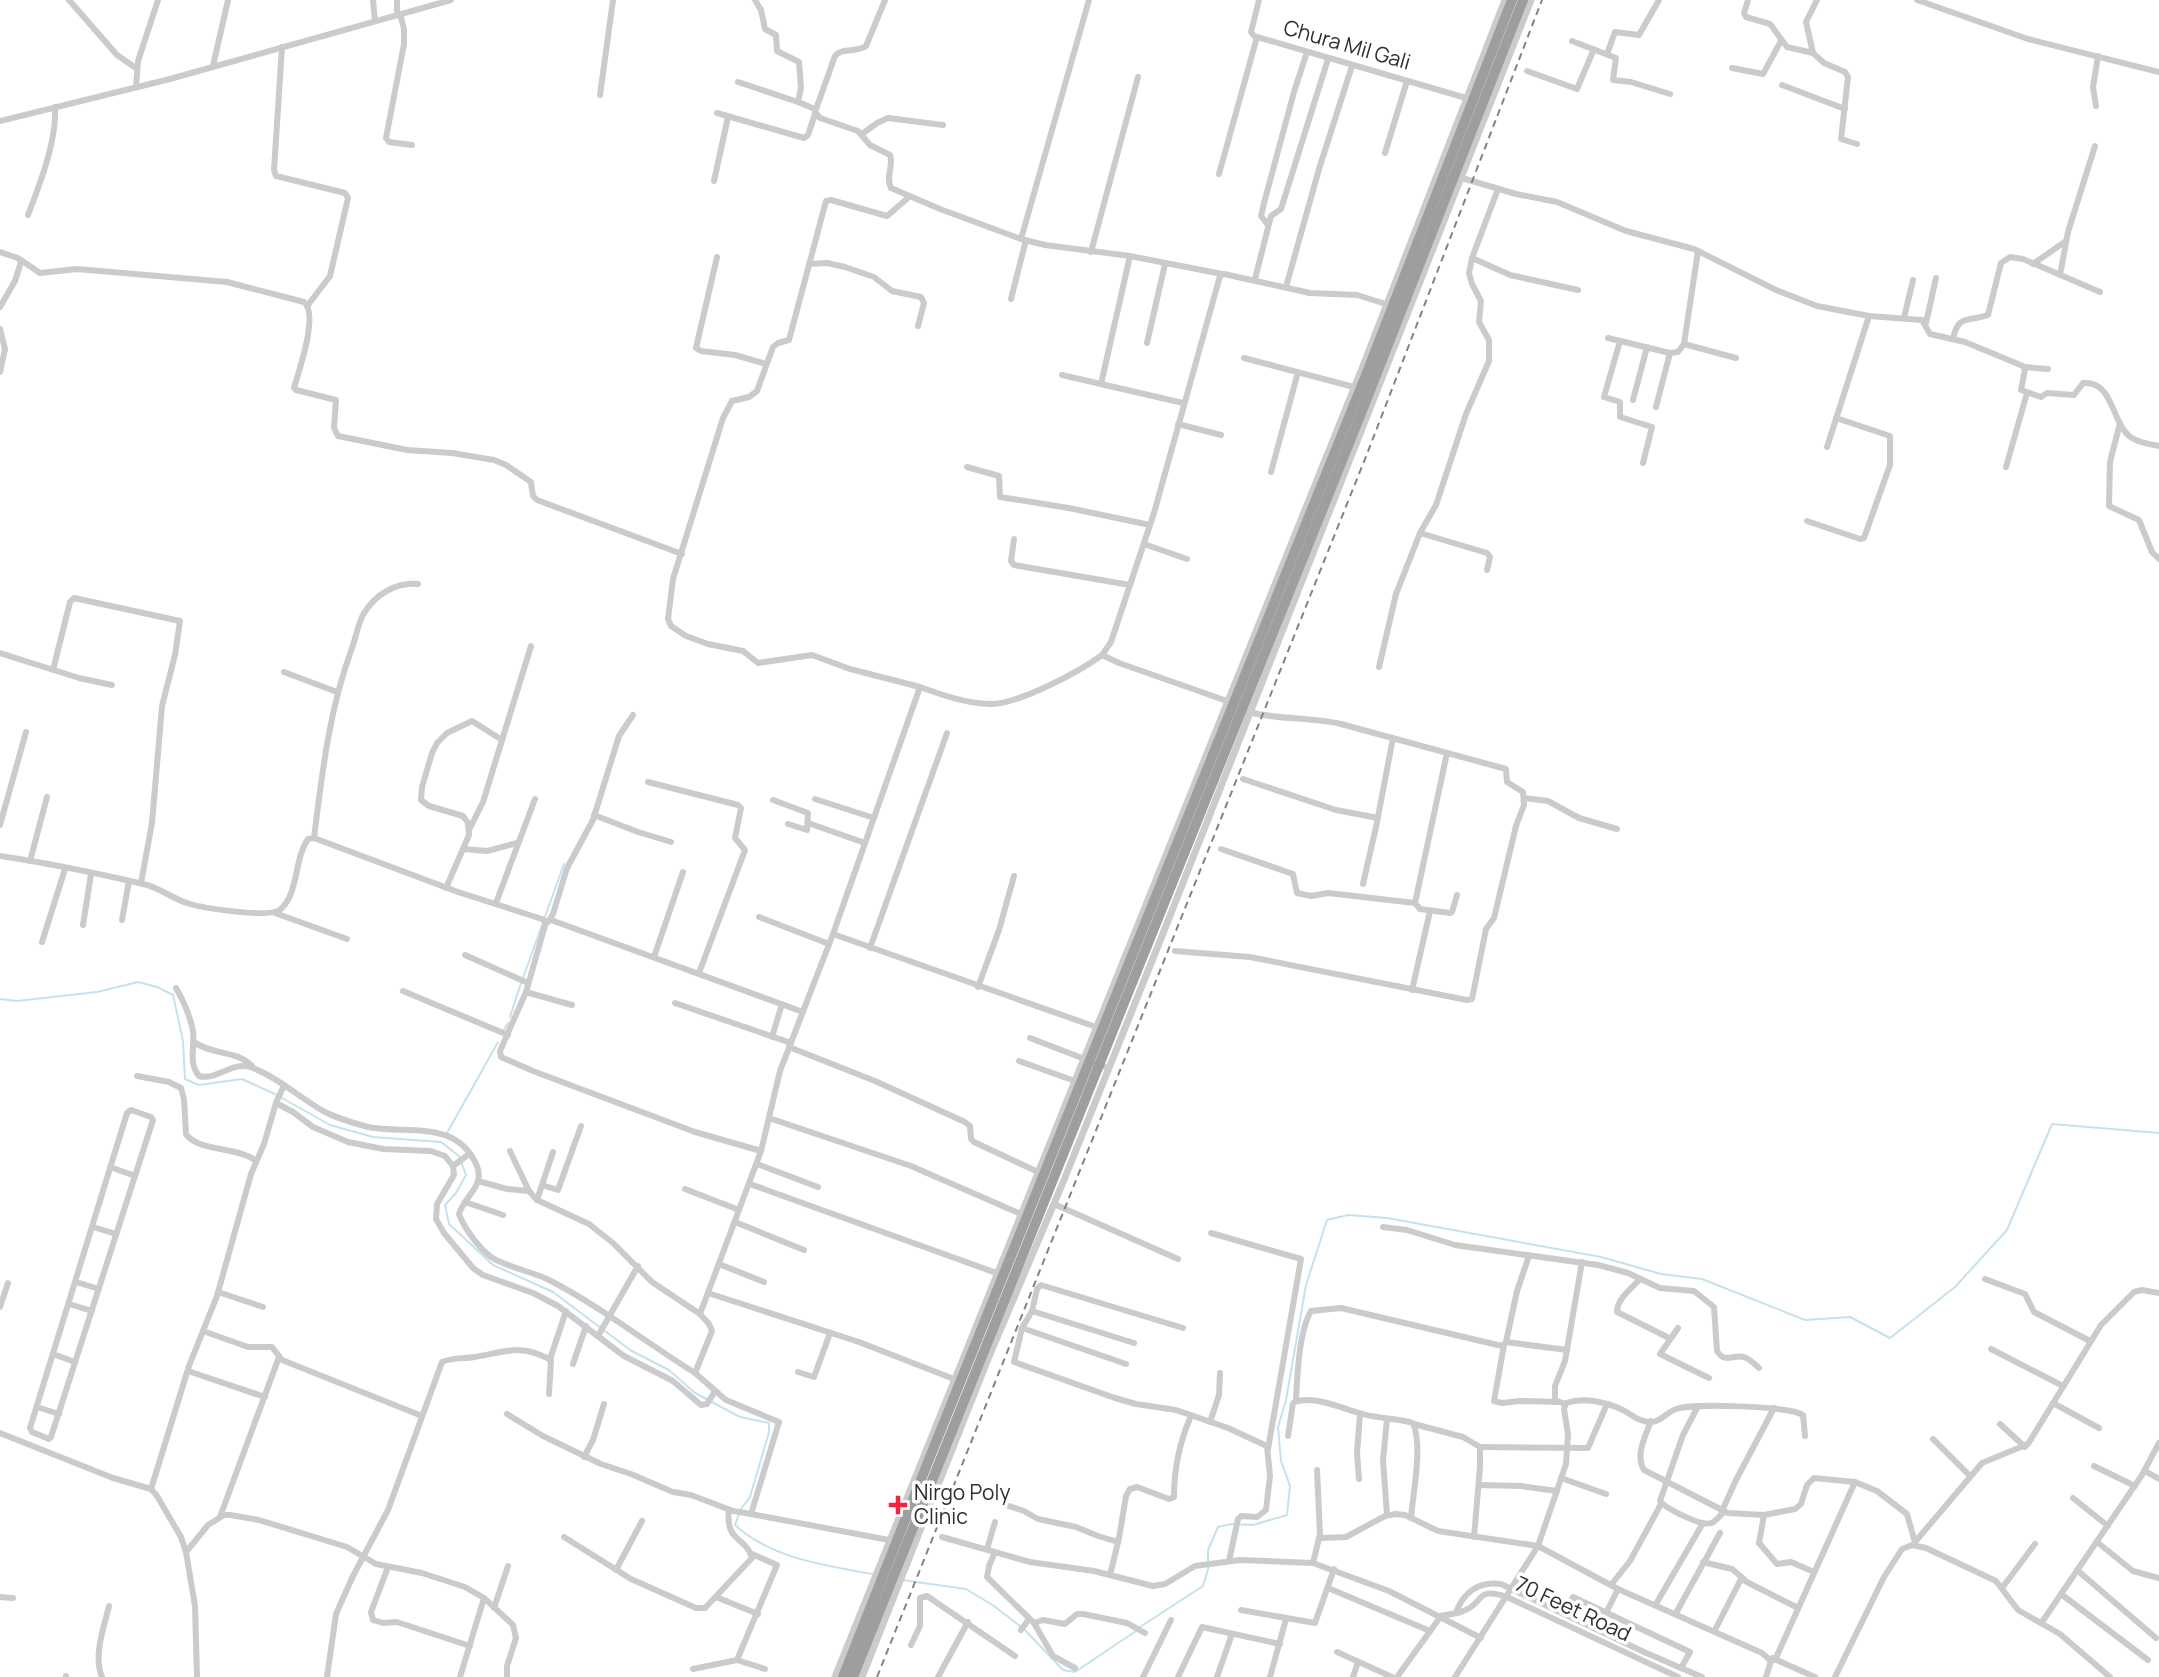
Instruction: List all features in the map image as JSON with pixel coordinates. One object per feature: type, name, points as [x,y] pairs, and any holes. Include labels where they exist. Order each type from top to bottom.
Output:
[{"type":"highway","points":[[843,1677],[1361,387],[1512,0]]},
{"type":"highway","points":[[853,1677],[1364,407],[1523,0]]},
{"type":"street","points":[[69,0],[117,55],[136,68]]},
{"type":"street","points":[[136,87],[136,68],[158,0]]},
{"type":"street","points":[[213,66],[228,0]]},
{"type":"street","points":[[373,0],[375,21]]},
{"type":"street","points":[[397,0],[405,38],[386,138],[389,142],[412,145]]},
{"type":"street","points":[[0,121],[136,87],[434,2],[450,0]]},
{"type":"street","points":[[600,95],[613,0]]},
{"type":"street","points":[[755,0],[761,10],[765,29],[776,35],[777,51],[800,63],[801,88],[798,102]]},
{"type":"street","points":[[717,114],[804,138],[808,135],[835,56],[840,51],[859,50],[866,46],[885,0]]},
{"type":"street","points":[[1012,299],[1024,239],[1090,0]]},
{"type":"street","name":"Chura Mil Gali","points":[[1259,0],[1251,32],[1257,37],[1466,98]]},
{"type":"street","points":[[835,1677],[1354,387],[1505,0]]},
{"type":"street","points":[[862,1677],[1162,936],[1531,0]]},
{"type":"street","points":[[1606,54],[1615,32],[1639,35],[1659,0]]},
{"type":"street","points":[[1748,0],[1745,15],[1749,19],[1770,24],[1781,41],[1792,50],[1813,53],[1824,63],[1847,74],[1849,80],[1841,139],[1857,144]]},
{"type":"street","points":[[1813,53],[1806,22],[1817,0]]},
{"type":"street","points":[[1917,0],[2013,34],[2159,72]]},
{"type":"street","points":[[1219,174],[1257,37]]},
{"type":"street","points":[[1572,41],[1616,58],[1613,79],[1670,94]]},
{"type":"street","points":[[1732,68],[1763,74],[1781,41]]},
{"type":"street","points":[[282,47],[274,170],[276,176],[343,192],[348,196],[330,276],[308,305],[311,323],[294,388],[336,400],[334,431],[338,436],[407,450],[464,454],[501,462],[531,482],[533,496],[537,500],[682,554]]},
{"type":"street","points":[[1527,71],[1577,89],[1594,49]]},
{"type":"street","points":[[1268,225],[1261,216],[1264,202],[1307,52]]},
{"type":"street","points":[[2096,106],[2093,87],[2098,55]]},
{"type":"street","points":[[1255,279],[1268,225],[1271,216],[1281,209],[1328,59]]},
{"type":"street","points":[[1286,287],[1319,169],[1352,66]]},
{"type":"street","points":[[1475,76],[1497,86]]},
{"type":"street","points":[[1091,252],[1138,77]]},
{"type":"street","points":[[1384,153],[1407,81]]},
{"type":"street","points":[[738,82],[798,102],[820,118],[862,134],[870,145],[890,155],[892,162],[889,185],[909,197],[1024,239],[1255,279],[1310,293],[1357,295],[1386,304]]},
{"type":"street","points":[[1782,85],[1845,109]]},
{"type":"street","points":[[27,215],[44,167],[55,124],[55,107]]},
{"type":"street","points":[[714,181],[728,117]]},
{"type":"street","points":[[862,134],[888,118],[943,125]]},
{"type":"street","points":[[2060,275],[2066,241],[2095,146]]},
{"type":"street","points":[[1462,178],[1557,202],[1626,231],[1698,251],[1799,300],[1830,309],[1869,316],[1919,319],[1926,323]]},
{"type":"street","points":[[1379,667],[1389,632],[1394,600],[1420,533],[1440,494],[1465,414],[1489,361],[1489,340],[1479,322],[1481,299],[1469,278],[1472,258],[1498,189]]},
{"type":"street","points":[[909,197],[887,216],[826,201],[789,340],[773,347],[757,391],[749,397],[734,399],[728,407],[673,579],[668,619],[671,626],[686,636],[708,645],[743,651],[758,663],[812,655],[850,669],[954,698],[991,705],[1012,701],[1086,666],[1102,655],[1111,642],[1150,526],[1222,274]]},
{"type":"street","points":[[2033,264],[2066,241]]},
{"type":"street","points":[[1608,338],[1670,353],[1678,352],[1684,344],[1698,251]]},
{"type":"street","points":[[0,252],[21,260],[40,273],[77,269],[232,282],[299,300],[308,305]]},
{"type":"street","points":[[717,257],[696,348],[766,364]]},
{"type":"street","points":[[1101,384],[1130,257]]},
{"type":"street","points":[[1472,258],[1510,275],[1578,290]]},
{"type":"street","points":[[1953,339],[1959,322],[1986,317],[1989,313],[2001,263],[2006,258],[2016,258],[2033,264],[2101,292]]},
{"type":"street","points":[[0,307],[15,281],[21,260]]},
{"type":"street","points":[[809,264],[821,262],[845,267],[871,275],[892,291],[921,297],[923,303],[918,326]]},
{"type":"street","points":[[1146,342],[1165,264]]},
{"type":"street","points":[[1399,268],[1423,277]]},
{"type":"street","points":[[1936,278],[1926,323],[1930,334],[1978,347],[2024,367],[2048,369]]},
{"type":"street","points":[[1904,318],[1913,280]]},
{"type":"street","points":[[1828,447],[1869,316]]},
{"type":"street","points":[[0,328],[5,349],[0,372]]},
{"type":"street","points":[[1620,341],[1604,396],[1620,401],[1620,417],[1652,427],[1643,463]]},
{"type":"street","points":[[1684,344],[1736,358]]},
{"type":"street","points":[[1633,400],[1647,347]]},
{"type":"street","points":[[1656,407],[1670,353]]},
{"type":"street","points":[[1244,358],[1354,387]]},
{"type":"street","points":[[2024,367],[2021,390],[2041,397],[2047,393],[2074,396],[2084,382]]},
{"type":"street","points":[[1271,472],[1298,372]]},
{"type":"street","points":[[1062,375],[1184,403]]},
{"type":"street","points":[[2076,377],[2108,394],[2120,424],[2129,436],[2159,446]]},
{"type":"street","points":[[2006,467],[2027,393]]},
{"type":"street","points":[[1807,521],[1864,538],[1890,465],[1890,436],[1836,418]]},
{"type":"street","points":[[1178,424],[1221,435]]},
{"type":"street","points":[[2120,424],[2110,462],[2109,506],[2138,520],[2152,552],[2159,559]]},
{"type":"street","points":[[967,467],[999,476],[999,494],[1002,497],[1150,526]]},
{"type":"street","points":[[1430,518],[1434,537]]},
{"type":"street","points":[[1420,533],[1488,554],[1487,570]]},
{"type":"street","points":[[1014,539],[1011,561],[1014,565],[1130,585]]},
{"type":"street","points":[[1144,544],[1187,559]]},
{"type":"street","points":[[313,838],[337,692],[359,626],[368,608],[396,585],[418,584]]},
{"type":"street","points":[[53,670],[70,602],[74,598],[180,621],[176,655],[162,706],[152,823],[141,883]]},
{"type":"street","points":[[446,888],[483,802],[531,646]]},
{"type":"street","points":[[0,653],[112,685]]},
{"type":"street","points":[[1102,655],[1227,701]]},
{"type":"street","points":[[284,671],[337,692]]},
{"type":"street","points":[[700,1314],[757,1164],[780,1071],[833,934],[920,687]]},
{"type":"street","points":[[1175,951],[1250,957],[1471,1000],[1485,933],[1494,918],[1524,798],[1522,789],[1507,782],[1505,768],[1330,722],[1249,712]]},
{"type":"street","points":[[633,715],[615,748],[590,828],[567,868],[546,921],[526,992],[500,1051],[503,1058],[695,1132],[761,1151]]},
{"type":"street","points":[[470,828],[463,816],[429,806],[421,800],[432,753],[443,736],[469,721],[478,723],[502,740]]},
{"type":"street","points":[[0,824],[26,732]]},
{"type":"street","points":[[870,948],[947,733]]},
{"type":"street","points":[[1213,735],[1237,744]]},
{"type":"street","points":[[1363,884],[1393,738]]},
{"type":"street","points":[[1415,903],[1447,753]]},
{"type":"street","points":[[1243,779],[1336,810],[1378,818]]},
{"type":"street","points":[[648,782],[741,808],[735,838],[746,850],[699,974]]},
{"type":"street","points":[[30,861],[47,797]]},
{"type":"street","points":[[1524,798],[1548,801],[1578,817],[1616,829]]},
{"type":"street","points":[[496,903],[535,799]]},
{"type":"street","points":[[815,799],[874,818]]},
{"type":"street","points":[[773,800],[807,812],[806,830],[788,824]]},
{"type":"street","points":[[594,815],[671,842]]},
{"type":"street","points":[[808,823],[865,843]]},
{"type":"street","points":[[275,913],[289,897],[304,846],[308,839],[313,838],[446,888],[654,957],[803,1012]]},
{"type":"street","points":[[463,849],[487,851],[517,844]]},
{"type":"street","points":[[1222,849],[1293,874],[1297,893],[1311,896],[1328,893],[1415,903],[1420,909],[1451,913],[1457,895]]},
{"type":"street","points":[[0,856],[141,883],[190,904],[275,913],[347,939]]},
{"type":"street","points":[[42,942],[65,869]]},
{"type":"street","points":[[654,957],[683,872]]},
{"type":"street","points":[[83,925],[92,874]]},
{"type":"street","points":[[978,987],[999,930],[1014,876]]},
{"type":"street","points":[[122,920],[129,881]]},
{"type":"street","points":[[1412,990],[1430,911]]},
{"type":"street","points":[[759,917],[829,944]]},
{"type":"street","points":[[833,934],[1096,1027]]},
{"type":"street","points":[[465,955],[528,983]]},
{"type":"street","points":[[176,988],[188,1011],[194,1042],[192,1060],[198,1076],[214,1076],[241,1066],[251,1067],[326,1113],[376,1128],[427,1130],[446,1135],[468,1154],[478,1169],[478,1181],[460,1211],[460,1218],[488,1254],[551,1281],[695,1373],[714,1393],[779,1422],[748,1513]]},
{"type":"street","points":[[403,991],[508,1035]]},
{"type":"street","points":[[526,992],[572,1005]]},
{"type":"street","points":[[675,1003],[772,1037],[973,1124],[971,1140],[1038,1172]]},
{"type":"street","points":[[772,1037],[782,1004]]},
{"type":"street","points":[[1030,1038],[1108,1068]]},
{"type":"street","points":[[194,1042],[204,1049],[246,1060],[256,1070]]},
{"type":"street","points":[[1019,1061],[1074,1081]]},
{"type":"street","points":[[137,1076],[181,1087],[188,1139],[241,1152],[256,1161]]},
{"type":"street","points":[[151,1489],[188,1371],[218,1292],[256,1161],[276,1102],[284,1087]]},
{"type":"street","points":[[276,1102],[307,1124],[338,1138],[375,1148],[437,1153],[455,1165]]},
{"type":"street","points":[[131,1110],[151,1117],[153,1120],[92,1311],[59,1414],[48,1439],[30,1429],[110,1167],[127,1112],[131,1110]]},
{"type":"street","points":[[769,1118],[911,1166],[1021,1214]]},
{"type":"street","points":[[542,1185],[558,1190],[581,1126]]},
{"type":"street","points":[[510,1151],[529,1192],[537,1200],[589,1224],[661,1289],[700,1314],[709,1324],[712,1331],[695,1373]]},
{"type":"street","points":[[537,1200],[553,1152]]},
{"type":"street","points":[[468,1154],[455,1165],[451,1182],[436,1208],[436,1219],[444,1233],[478,1273],[533,1293],[566,1311],[633,1362],[673,1381],[698,1404],[707,1404],[714,1393]]},
{"type":"street","points":[[757,1164],[818,1187]]},
{"type":"street","points":[[110,1167],[135,1176]]},
{"type":"street","points":[[478,1181],[529,1192]]},
{"type":"street","points":[[750,1184],[1021,1281]]},
{"type":"street","points":[[685,1189],[739,1210]]},
{"type":"street","points":[[465,1202],[503,1215]]},
{"type":"street","points":[[1054,1204],[1178,1259]]},
{"type":"street","points":[[735,1222],[804,1250]]},
{"type":"street","points":[[93,1227],[116,1234]]},
{"type":"street","points":[[1382,1227],[1407,1230],[1455,1245],[1582,1262],[1611,1268],[1660,1288],[1687,1290],[1699,1295],[1714,1307],[1719,1354],[1726,1359],[1745,1357],[1759,1368]]},
{"type":"street","points":[[1211,1233],[1301,1259],[1268,1449],[1270,1476],[1266,1510],[1257,1517],[1241,1516],[1238,1519],[1233,1532],[1229,1561]]},
{"type":"street","points":[[1529,1256],[1517,1291],[1494,1401],[1575,1401],[1607,1404],[1643,1421],[1651,1422],[1674,1410],[1774,1408],[1801,1413],[1805,1422],[1805,1436]]},
{"type":"street","points":[[1455,1677],[1538,1546],[1561,1478],[1567,1447],[1562,1403],[1554,1397],[1555,1386],[1564,1364],[1582,1262]]},
{"type":"street","points":[[719,1264],[764,1282]]},
{"type":"street","points":[[598,1336],[638,1266]]},
{"type":"street","points":[[1640,1279],[1621,1299],[1617,1312],[1669,1338]]},
{"type":"street","points":[[1985,1279],[2025,1294],[2034,1312],[2090,1341]]},
{"type":"street","points":[[76,1282],[99,1289]]},
{"type":"street","points":[[0,1307],[8,1283]]},
{"type":"street","points":[[1183,1328],[1041,1285],[1037,1289],[1038,1313],[1022,1328],[1014,1362],[1115,1398],[1176,1410],[1259,1441],[1268,1449]]},
{"type":"street","points":[[1835,1677],[1891,1565],[1902,1549],[1916,1544],[1986,1460],[2025,1447],[2101,1325],[2134,1292],[2142,1290],[2159,1293]]},
{"type":"street","points":[[218,1292],[263,1307]]},
{"type":"street","points":[[708,1293],[859,1342],[954,1379]]},
{"type":"street","points":[[69,1304],[92,1311]]},
{"type":"street","points":[[1288,1436],[1296,1401],[1299,1359],[1305,1328],[1309,1313],[1315,1310],[1341,1308],[1505,1344],[1567,1350]]},
{"type":"street","points":[[549,1394],[552,1371],[550,1359],[566,1311]]},
{"type":"street","points":[[1038,1313],[1135,1343]]},
{"type":"street","points":[[573,1364],[586,1326]]},
{"type":"street","points":[[1022,1328],[1126,1364]]},
{"type":"street","points":[[1678,1328],[1660,1354],[1709,1378]]},
{"type":"street","points":[[203,1331],[248,1347],[272,1347],[279,1357],[422,1416]]},
{"type":"street","points":[[799,1372],[814,1377],[830,1333]]},
{"type":"street","points":[[327,1677],[336,1614],[381,1528],[440,1366],[445,1360],[508,1349],[523,1350],[550,1359]]},
{"type":"street","points":[[1991,1349],[2063,1386]]},
{"type":"street","points":[[53,1354],[75,1362]]},
{"type":"street","points":[[220,1517],[279,1357]]},
{"type":"street","points":[[188,1371],[265,1396]]},
{"type":"street","points":[[1210,1422],[1219,1395],[1220,1373]]},
{"type":"street","points":[[1296,1401],[1333,1404],[1360,1414],[1414,1424],[1463,1437],[1480,1447],[1588,1448],[1607,1404]]},
{"type":"street","points":[[2053,1403],[2099,1428]]},
{"type":"street","points":[[584,1457],[593,1440],[604,1404]]},
{"type":"street","points":[[37,1407],[59,1414]]},
{"type":"street","points":[[1611,1585],[1630,1561],[1661,1504],[1661,1493],[1697,1408]]},
{"type":"street","points":[[1661,1504],[1703,1523],[1712,1523],[1723,1511],[1735,1480],[1774,1408]]},
{"type":"street","points":[[507,1414],[584,1457],[673,1492],[691,1495],[731,1511],[889,1540]]},
{"type":"street","points":[[1359,1479],[1357,1453],[1360,1414]]},
{"type":"street","points":[[1110,1574],[1126,1496],[1132,1488],[1137,1487],[1170,1499],[1174,1497],[1179,1445],[1191,1416]]},
{"type":"street","points":[[1387,1419],[1383,1460],[1387,1515]]},
{"type":"street","points":[[1651,1422],[1641,1449],[1641,1466],[1649,1474],[1723,1511],[1764,1515],[1798,1507],[1807,1485],[1814,1478],[1855,1482],[1877,1491],[1904,1510],[1910,1518],[1916,1544]]},
{"type":"street","points":[[1411,1518],[1416,1457],[1414,1424]]},
{"type":"street","points":[[2000,1424],[2025,1447]]},
{"type":"street","points":[[0,1433],[113,1478],[151,1489],[175,1527],[186,1552],[195,1606],[197,1677]]},
{"type":"street","points":[[36,1446],[39,1435]]},
{"type":"street","points":[[1933,1439],[1970,1476]]},
{"type":"street","points":[[2042,1622],[2145,1471],[2159,1443]]},
{"type":"street","points":[[1474,1537],[1480,1447]]},
{"type":"street","points":[[2094,1466],[2135,1486]]},
{"type":"street","points":[[1313,1563],[1320,1538],[1317,1470]]},
{"type":"street","points":[[2145,1471],[2159,1479]]},
{"type":"street","points":[[1561,1478],[1606,1494]]},
{"type":"street","points":[[1766,1677],[1771,1658],[1798,1608],[1855,1482]]},
{"type":"street","points":[[1479,1485],[1557,1490]]},
{"type":"street","points":[[2073,1499],[2108,1526]]},
{"type":"street","points":[[1006,1505],[1038,1519],[1076,1527],[1118,1542]]},
{"type":"street","points":[[731,1511],[730,1529],[752,1554],[777,1565],[737,1660]]},
{"type":"street","points":[[1320,1538],[1346,1537],[1387,1515],[1400,1514],[1438,1531],[1538,1546],[1618,1589],[1715,1630],[1815,1677]]},
{"type":"street","points":[[186,1552],[208,1525],[220,1517],[230,1515],[259,1520],[347,1548],[376,1564],[444,1579],[474,1591],[513,1625],[516,1638],[506,1671],[508,1677]]},
{"type":"street","points":[[1764,1515],[1759,1543],[1774,1562],[1791,1562],[1814,1572]]},
{"type":"street","points":[[616,1570],[642,1521]]},
{"type":"street","points":[[987,1549],[995,1522]]},
{"type":"street","points":[[1656,1604],[1703,1523]]},
{"type":"street","points":[[894,1526],[918,1535]]},
{"type":"street","points":[[1676,1613],[1720,1533]]},
{"type":"street","points":[[564,1537],[647,1587],[700,1609],[705,1608],[747,1565],[752,1554]]},
{"type":"street","points":[[943,1537],[1030,1562],[1110,1574],[1146,1585],[1159,1586],[1195,1566],[1229,1561],[1313,1563],[1389,1591],[1480,1638]]},
{"type":"street","points":[[2097,1542],[2133,1571],[2159,1578]]},
{"type":"street","points":[[1916,1544],[1996,1581],[2018,1610],[2042,1622],[2110,1677]]},
{"type":"street","points":[[2002,1588],[2035,1544]]},
{"type":"street","points":[[995,1552],[987,1577],[1054,1656],[1074,1668]]},
{"type":"street","points":[[1703,1562],[1732,1569],[1744,1579],[1798,1608]]},
{"type":"street","points":[[494,1608],[508,1566]]},
{"type":"street","points":[[388,1567],[371,1612],[373,1620],[383,1623],[397,1622],[470,1646]]},
{"type":"street","points":[[1241,1610],[1315,1623],[1335,1569]]},
{"type":"street","points":[[2077,1570],[2156,1638]]},
{"type":"street","points":[[1715,1630],[1739,1581],[1744,1579]]},
{"type":"street","name":"70 Feet Road","points":[[1456,1612],[1464,1597],[1480,1584],[1501,1584],[1702,1677]]},
{"type":"street","points":[[1328,1588],[1430,1631]]},
{"type":"street","points":[[1606,1613],[1618,1589]]},
{"type":"street","name":"70 Feet Road","points":[[1441,1616],[1466,1611],[1488,1593],[1507,1597],[1678,1677]]},
{"type":"street","points":[[2061,1594],[2148,1660]]},
{"type":"street","points":[[0,1597],[13,1598]]},
{"type":"street","points":[[716,1597],[758,1614]]},
{"type":"street","points":[[911,1645],[920,1626],[920,1598],[930,1597],[1015,1656]]},
{"type":"street","points":[[1564,1614],[1573,1597],[1690,1652],[1681,1668]]},
{"type":"street","points":[[460,1677],[484,1598]]},
{"type":"street","points":[[102,1677],[98,1663],[109,1606]]},
{"type":"street","points":[[1028,1624],[1043,1620],[1065,1624],[1080,1614],[1114,1620],[1141,1631]]},
{"type":"street","points":[[1336,1652],[1395,1677],[1441,1616]]},
{"type":"street","points":[[1270,1677],[1286,1619]]},
{"type":"street","points":[[1143,1677],[1171,1620]]},
{"type":"street","points":[[939,1677],[968,1622]]},
{"type":"street","points":[[1178,1677],[1202,1627],[1280,1644]]},
{"type":"street","points":[[1217,1677],[1231,1634]]},
{"type":"street","points":[[694,1669],[737,1660],[765,1669]]},
{"type":"street","points":[[1353,1677],[1358,1662]]},
{"type":"waterway","points":[[523,978],[564,864]]},
{"type":"waterway","points":[[0,999],[17,1001],[97,992],[138,982],[157,987],[173,995],[183,1041],[185,1079],[199,1085],[242,1079],[277,1095]]},
{"type":"waterway","points":[[510,1017],[521,983]]},
{"type":"waterway","points":[[503,1031],[508,1023]]},
{"type":"waterway","points":[[447,1133],[498,1042]]},
{"type":"waterway","points":[[282,1098],[330,1125],[373,1137],[441,1142],[459,1156],[466,1175],[456,1193],[445,1205],[449,1224],[493,1265],[553,1292],[630,1350],[669,1370],[695,1393],[740,1417],[769,1423],[769,1432],[750,1497],[741,1509]]},
{"type":"waterway","points":[[1208,1561],[1208,1550],[1218,1527],[1231,1524],[1253,1525],[1287,1515],[1290,1486],[1281,1461],[1278,1427],[1286,1400],[1306,1285],[1327,1220],[1348,1215],[1387,1218],[1601,1257],[1661,1274],[1702,1279],[1805,1320],[1850,1317],[1890,1338],[1955,1287],[2007,1230],[2052,1124],[2159,1133]]},
{"type":"waterway","points":[[739,1514],[735,1525],[765,1546],[800,1559],[872,1574]]},
{"type":"waterway","points":[[1140,1627],[1203,1586],[1209,1566]]},
{"type":"waterway","points":[[902,1580],[966,1589],[1020,1626]]},
{"type":"waterway","points":[[1025,1630],[1063,1670],[1075,1672],[1136,1631]]},
{"type":"railway","points":[[877,1677],[1367,454],[1542,0]]},
{"type":"place","name":"Nirgo Poly Clinic","points":[[898,1505]]}]
